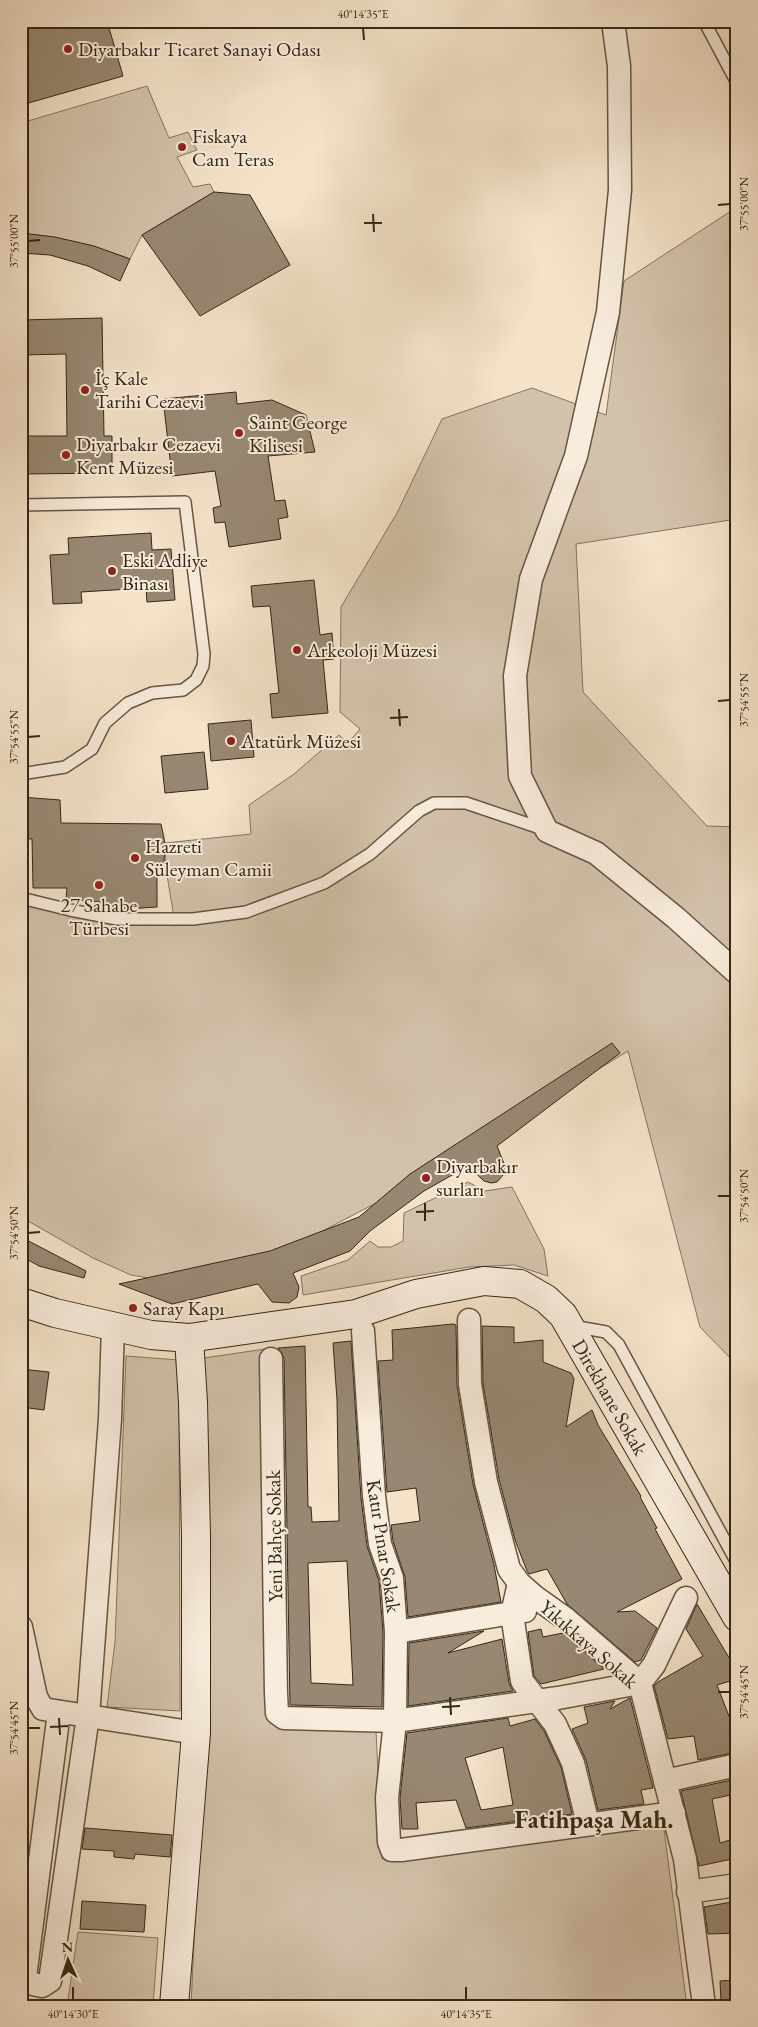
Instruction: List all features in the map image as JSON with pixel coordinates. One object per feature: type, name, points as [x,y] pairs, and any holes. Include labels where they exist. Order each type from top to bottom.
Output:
[{"type":"street","points":[[613,21],[619,66],[620,190],[608,312],[576,456],[531,579],[515,676],[520,776],[547,831],[596,853],[676,918],[737,973]]},
{"type":"street","name":"Direkhane Sokak","points":[[21,1302],[55,1313],[151,1335],[189,1338],[356,1314],[416,1294],[484,1281],[520,1284],[546,1299],[563,1315],[737,1617]]},
{"type":"street","name":"Yıkıkkaya Sokak","points":[[469,1320],[470,1384],[486,1482],[509,1569],[519,1583],[566,1619],[640,1683],[685,1859],[704,2006]]},
{"type":"street","points":[[51,1710],[26,1977],[33,1984],[42,1986],[50,1981],[88,1716],[110,1418],[113,1326]]},
{"type":"street","name":"Katır Pınar Sokak","points":[[364,1331],[374,1496],[380,1544],[392,1578],[396,1632],[395,1721],[387,1798],[389,1842],[392,1850],[588,1824]]},
{"type":"street","points":[[174,2006],[196,1733],[196,1537],[193,1402],[189,1338]]},
{"type":"street","name":"Yeni Bahçe Sokak","points":[[271,1359],[278,1713],[284,1718],[300,1720],[395,1721]]},
{"type":"street","points":[[519,1583],[512,1614],[522,1681],[555,1724],[573,1763],[588,1824],[674,1813]]},
{"type":"street","points":[[395,1721],[537,1701],[640,1683],[654,1665],[686,1598]]},
{"type":"street","points":[[396,1632],[512,1614],[548,1606]]},
{"type":"street","points":[[21,1627],[36,1697],[51,1710],[196,1733]]},
{"type":"street","points":[[665,1781],[737,1765]]},
{"type":"street","points":[[688,1892],[737,1885]]},
{"type":"lane","points":[[704,21],[737,83]]},
{"type":"lane","points":[[21,505],[185,502],[204,654],[203,666],[196,680],[183,690],[152,693],[128,703],[104,723],[92,749],[65,767],[21,774]]},
{"type":"lane","points":[[21,898],[117,919],[193,920],[246,912],[324,883],[370,854],[419,811],[434,803],[466,803],[547,831]]},
{"type":"lane","points":[[569,1326],[606,1332],[619,1345],[737,1564]]},
{"type":"shaded area","points":[[147,86],[169,138],[188,132],[197,150],[177,157],[193,187],[210,184],[214,192],[142,235],[130,259],[76,243],[21,233],[21,123]]},
{"type":"shaded area","points":[[737,207],[737,519],[576,544],[583,692],[707,826],[737,827],[737,1365],[700,1327],[628,1051],[405,1188],[290,1248],[172,1282],[131,1275],[93,1258],[21,1217],[21,905],[175,926],[167,874],[165,843],[251,834],[249,805],[294,774],[339,735],[348,743],[360,729],[340,712],[341,607],[397,513],[442,419],[532,388],[606,415],[624,281]]},
{"type":"shaded area","points":[[468,1182],[485,1191],[512,1187],[544,1249],[548,1276],[514,1265],[469,1267],[303,1295],[301,1276],[348,1260],[370,1241],[378,1247],[391,1247],[403,1241],[404,1213]]},
{"type":"shaded area","points":[[265,1349],[269,1722],[376,1730],[382,1859],[515,1845],[663,1822],[687,2006],[191,2006],[204,1730],[204,1358]]},
{"type":"shaded area","points":[[126,1356],[179,1360],[180,1711],[107,1707],[115,1642]]},
{"type":"shaded area","points":[[78,1932],[158,1938],[153,2006],[117,2006],[68,2000]]},
{"type":"building","name":"Diyarbakır Ticaret Sanayi Odası","points":[[21,21],[107,21],[123,76],[25,104],[21,92]]},
{"type":"building","points":[[214,192],[250,195],[290,265],[200,316],[142,235]]},
{"type":"building","points":[[21,233],[55,237],[94,246],[130,259],[120,281],[88,266],[50,255],[21,253]]},
{"type":"building","points":[[102,318],[104,436],[112,436],[112,473],[21,474],[21,436],[67,436],[66,354],[21,355],[21,320]]},
{"type":"building","name":"Saint George Kilisesi","points":[[236,392],[237,404],[272,400],[306,415],[315,452],[268,456],[275,501],[285,500],[288,517],[278,519],[281,539],[229,547],[225,522],[215,523],[213,508],[221,506],[215,471],[172,476],[163,399]]},
{"type":"building","name":"Eski Adliye Binası","points":[[151,533],[152,550],[171,549],[175,600],[147,602],[146,588],[81,592],[82,603],[53,604],[50,555],[69,554],[68,538]]},
{"type":"building","points":[[314,580],[320,635],[332,633],[334,659],[323,660],[328,713],[272,718],[270,694],[279,693],[270,606],[253,607],[251,586]]},
{"type":"building","name":"Atatürk Müzesi","points":[[251,720],[254,757],[211,761],[208,724]]},
{"type":"building","points":[[204,752],[208,789],[165,793],[161,756]]},
{"type":"building","name":"Hazreti Süleyman Camii","points":[[21,797],[60,800],[61,823],[161,824],[165,843],[164,863],[157,863],[157,907],[111,910],[110,903],[66,899],[67,888],[33,888],[32,839],[21,838]]},
{"type":"building","name":"Diyarbakır surları","points":[[612,1043],[620,1053],[497,1146],[505,1166],[503,1175],[497,1182],[484,1181],[468,1166],[424,1191],[370,1231],[350,1251],[293,1273],[299,1287],[297,1297],[289,1303],[272,1302],[258,1284],[172,1304],[119,1284],[270,1251],[359,1217],[410,1174]]},
{"type":"building","points":[[21,1237],[86,1271],[84,1278],[39,1266],[21,1256]]},
{"type":"building","points":[[456,1325],[457,1386],[473,1484],[494,1565],[501,1602],[408,1617],[405,1577],[393,1541],[391,1525],[420,1521],[416,1488],[387,1492],[378,1361],[393,1360],[392,1330]]},
{"type":"building","points":[[482,1326],[514,1327],[514,1343],[543,1340],[543,1362],[571,1373],[574,1379],[566,1427],[592,1410],[598,1425],[641,1496],[657,1528],[655,1529],[682,1579],[617,1612],[635,1611],[657,1628],[641,1660],[635,1662],[567,1604],[547,1569],[529,1574],[527,1571],[515,1540],[499,1479],[483,1383]]},
{"type":"building","points":[[351,1341],[361,1498],[367,1546],[379,1581],[383,1632],[382,1707],[290,1705],[284,1359],[278,1348],[305,1346],[308,1507],[311,1507],[312,1522],[339,1521],[337,1400],[333,1343]],"holes":[[[347,1561],[353,1685],[311,1683],[308,1563]]]},
{"type":"building","points":[[21,1369],[49,1372],[44,1410],[21,1407]]},
{"type":"building","points":[[697,1604],[737,1671],[737,1679],[717,1685],[737,1737],[737,1752],[698,1760],[694,1736],[668,1739],[654,1686],[703,1656],[686,1629]]},
{"type":"building","points":[[541,1629],[543,1637],[563,1633],[604,1669],[541,1684],[534,1676],[528,1632]]},
{"type":"building","points":[[484,1631],[448,1653],[502,1639],[509,1683],[513,1691],[408,1706],[409,1643]]},
{"type":"building","points":[[630,1698],[653,1788],[641,1790],[644,1804],[598,1810],[586,1760],[572,1729],[588,1723],[584,1707],[615,1701],[610,1709]]},
{"type":"building","points":[[508,1718],[510,1726],[535,1719],[544,1731],[561,1767],[572,1814],[466,1828],[456,1800],[416,1803],[418,1829],[402,1829],[400,1798],[407,1733]],"holes":[[[503,1747],[513,1805],[481,1810],[465,1758]]]},
{"type":"building","points":[[732,1780],[735,1794],[712,1799],[720,1843],[737,1838],[737,1858],[699,1866],[681,1791]]},
{"type":"building","points":[[85,1828],[172,1835],[170,1857],[135,1854],[134,1859],[114,1857],[114,1851],[82,1849]]},
{"type":"building","points":[[82,1901],[146,1905],[144,1932],[80,1929]]},
{"type":"building","points":[[737,1901],[737,1933],[708,1934],[704,1907]]},
{"type":"building","points":[[737,1980],[737,2001],[721,2002],[720,1981]]},
{"type":"place","name":"Diyarbakır Ticaret Sanayi Odası","points":[[68,49]]},
{"type":"place","name":"Fiskaya Cam Teras","points":[[182,147]]},
{"type":"place","name":"İç Kale Tarihi Cezaevi","points":[[85,390]]},
{"type":"place","name":"Saint George Kilisesi","points":[[239,433]]},
{"type":"place","name":"Diyarbakır Cezaevi Kent Müzesi","points":[[66,455]]},
{"type":"place","name":"Eski Adliye Binası","points":[[112,571]]},
{"type":"place","name":"Arkeoloji Müzesi","points":[[297,650]]},
{"type":"place","name":"Atatürk Müzesi","points":[[231,741]]},
{"type":"place","name":"Hazreti Süleyman Camii","points":[[135,858]]},
{"type":"place","name":"27 Sahabe Türbesi","points":[[99,885]]},
{"type":"place","name":"Diyarbakır surları","points":[[426,1178]]},
{"type":"place","name":"Saray Kapı","points":[[133,1308]]},
{"type":"district","name":"Fatihpaşa Mah.","points":[[594,1819]]}]
